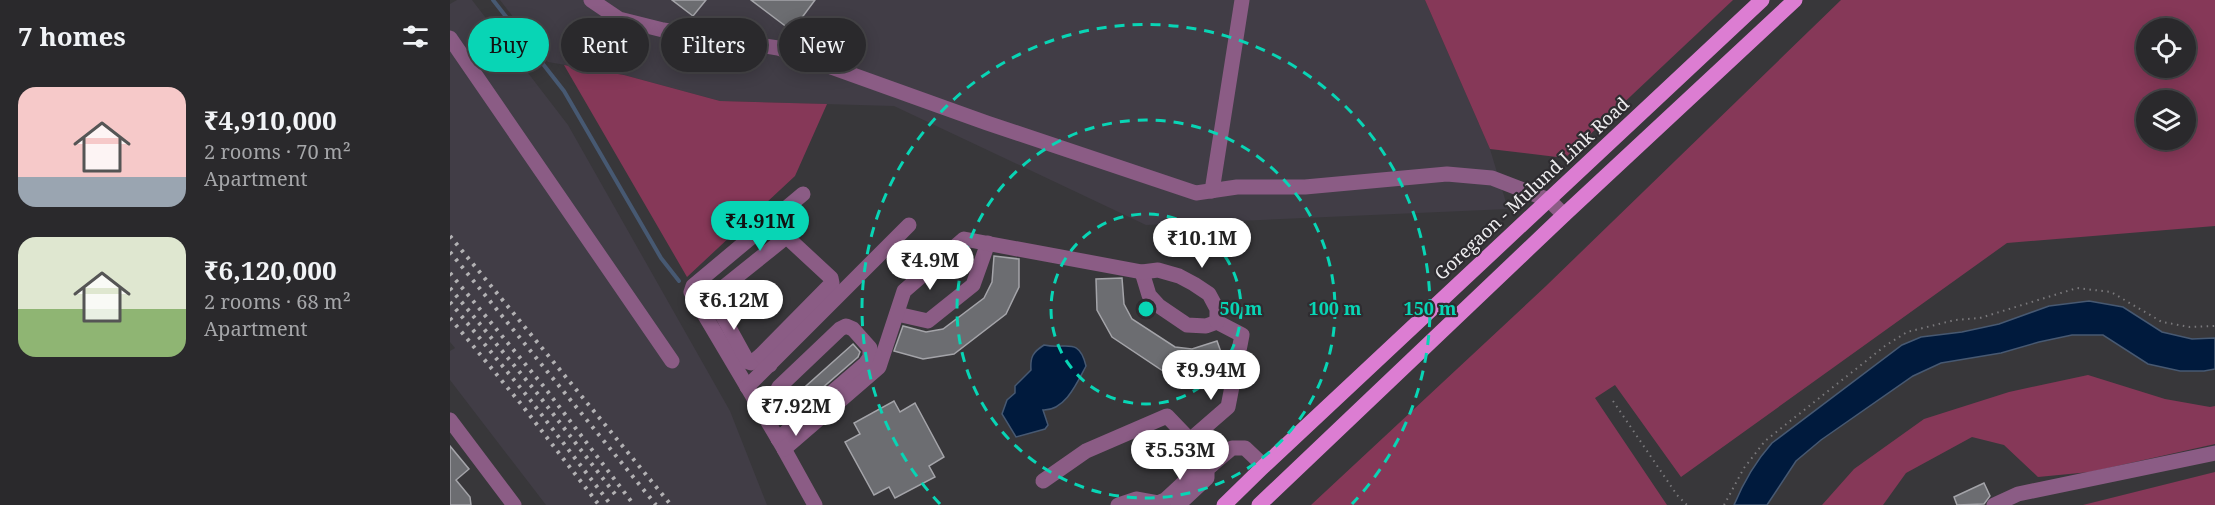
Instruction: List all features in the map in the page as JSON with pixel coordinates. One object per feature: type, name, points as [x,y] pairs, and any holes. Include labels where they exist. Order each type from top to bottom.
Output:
[{"type":"main road","name":"Goregaon - Mulund Link Road","points":[[1224,505],[1762,0]]},
{"type":"main road","points":[[1258,505],[1795,0]]},
{"type":"street","points":[[591,0],[619,19],[663,30],[778,48],[976,119],[1196,193],[1237,187],[1305,187],[1447,174],[1492,178],[1549,200],[1564,215]]},
{"type":"street","points":[[1212,190],[1242,0]]},
{"type":"street","points":[[450,38],[672,361]]},
{"type":"street","points":[[765,360],[747,362],[711,309],[691,292],[693,286],[803,194]]},
{"type":"street","points":[[747,387],[765,360],[825,300],[909,225]]},
{"type":"street","points":[[815,505],[783,440],[766,411],[747,387],[711,309],[715,294],[785,238],[831,278],[832,283],[825,300]]},
{"type":"street","points":[[783,440],[879,367],[904,291],[964,239],[1142,272],[1158,270],[1179,276],[1209,294],[1217,309],[1217,322]]},
{"type":"street","points":[[897,314],[928,321],[973,285],[988,243]]},
{"type":"street","points":[[1142,272],[1149,295],[1159,306],[1187,325],[1206,326],[1217,322],[1242,335],[1228,407],[1193,442]]},
{"type":"street","points":[[766,411],[779,387],[790,374],[840,329],[846,326],[853,329],[870,348],[870,357],[865,364],[783,440]]},
{"type":"street","points":[[1043,481],[1086,451],[1167,416],[1193,442],[1208,448],[1213,465]]},
{"type":"street","points":[[450,420],[514,505]]},
{"type":"street","points":[[1179,505],[1200,470],[1213,465],[1232,448],[1239,446],[1245,448],[1264,466]]},
{"type":"street","points":[[1994,505],[2018,494],[2215,453]]},
{"type":"street","points":[[1125,504],[1136,499],[1159,504],[1192,484]]},
{"type":"path","points":[[1724,505],[1744,468],[1765,441],[1885,346],[1907,332],[1955,320],[1980,318],[2076,288],[2111,292],[2162,322],[2190,327],[2215,326]]},
{"type":"path","points":[[1613,401],[1677,495],[1688,505]]},
{"type":"shaded area","points":[[457,0],[472,0],[486,18],[468,18],[468,72],[527,72],[568,125],[730,411],[767,505],[546,505],[450,380],[450,351],[455,348],[450,342],[450,4]]},
{"type":"shaded area","points":[[500,0],[1425,0],[1490,149],[1508,209],[1146,225],[894,106],[720,101],[606,72],[649,72],[649,18],[561,18],[561,64],[549,62],[549,18],[514,18]]},
{"type":"shaded area","points":[[1425,0],[1733,0],[1565,158],[1490,149]]},
{"type":"shaded area","points":[[1841,0],[2215,0],[2215,226],[2007,243],[1681,477],[1615,385],[1595,398],[1667,505],[1311,505],[1546,286]]},
{"type":"shaded area","points":[[568,72],[606,72],[624,75],[720,101],[827,104],[795,176],[687,277]]},
{"type":"shaded area","points":[[2088,375],[2165,399],[2215,406],[2215,444],[2090,472],[2038,477],[2004,445],[1972,437],[1906,473],[1883,505],[1822,505],[1854,469],[1924,419],[2009,392]]},
{"type":"shaded area","points":[[2215,472],[2215,505],[2083,505]]},
{"type":"water","points":[[2089,301],[2123,307],[2162,332],[2192,339],[2215,338],[2215,369],[2180,371],[2148,364],[2103,335],[2072,335],[2001,353],[1941,363],[1913,376],[1821,440],[1796,461],[1767,505],[1734,505],[1750,472],[1772,443],[1902,345],[1921,337],[1962,332],[1999,324],[2049,306]]},
{"type":"water","points":[[1044,345],[1075,347],[1080,351],[1086,366],[1064,401],[1051,409],[1043,410],[1048,425],[1045,429],[1016,437],[1002,414],[1007,400],[1015,393],[1015,386],[1031,370],[1033,355]]},
{"type":"building","points":[[672,0],[706,0],[693,16]]},
{"type":"building","points":[[751,0],[815,0],[802,18],[779,18],[779,21]]},
{"type":"building","points":[[994,256],[1019,259],[1019,287],[1006,314],[954,354],[923,359],[894,351],[903,326],[926,332],[943,329],[984,298],[992,282]]},
{"type":"building","points":[[1122,278],[1124,304],[1132,319],[1175,347],[1192,349],[1217,341],[1226,366],[1197,376],[1166,373],[1112,337],[1097,310],[1096,279]]},
{"type":"building","points":[[853,344],[860,352],[858,357],[784,421],[778,411]]},
{"type":"building","points":[[894,401],[900,412],[915,403],[944,457],[929,466],[935,477],[895,498],[889,487],[874,495],[845,442],[860,434],[854,423]]},
{"type":"building","points":[[450,446],[469,469],[456,480],[470,497],[471,505],[450,505]]},
{"type":"building","points":[[1984,483],[1990,496],[1984,504],[1957,505],[1954,497]]},
{"type":"waterway","points":[[493,0],[564,91],[661,258],[679,281]]},
{"type":"railway","points":[[450,236],[671,505]]},
{"type":"railway","points":[[450,252],[656,505]]},
{"type":"railway","points":[[450,273],[545,388],[634,505]]},
{"type":"railway","points":[[450,288],[537,393],[618,498]]},
{"type":"railway","points":[[450,302],[528,397],[611,505]]},
{"type":"railway","points":[[450,318],[521,404],[599,505]]}]
